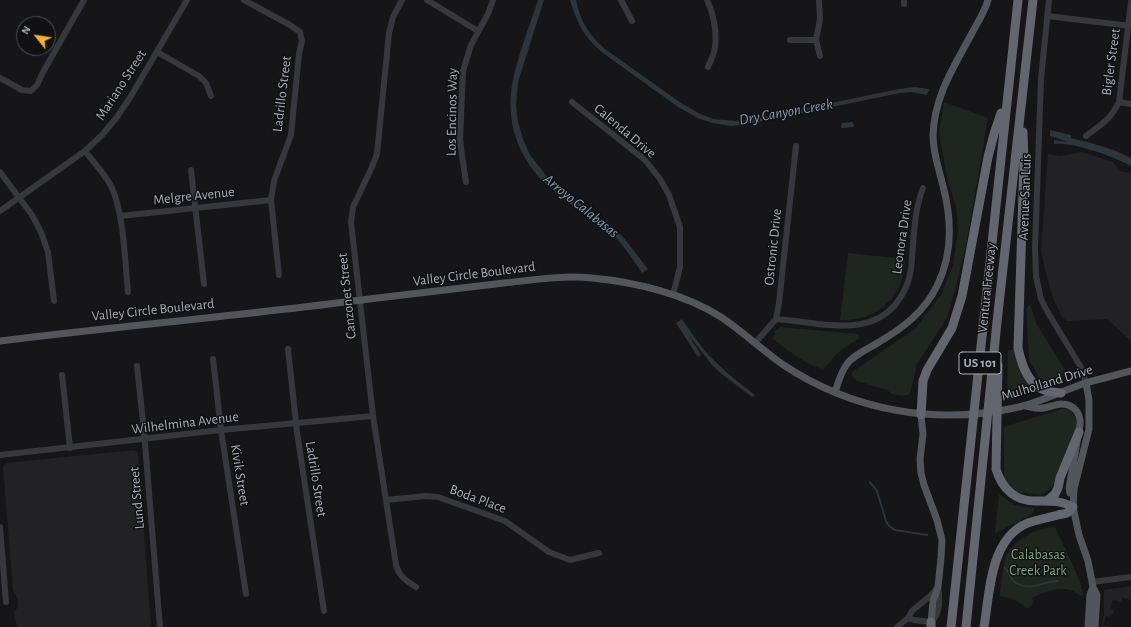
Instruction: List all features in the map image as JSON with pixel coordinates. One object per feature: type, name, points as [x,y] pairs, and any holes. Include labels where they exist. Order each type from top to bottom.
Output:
[{"type":"highway","name":"Ventura Freeway","points":[[951,627],[1006,98],[1018,0]]},
{"type":"highway","name":"Ventura Freeway","points":[[966,627],[997,322],[1033,0]]},
{"type":"highway","points":[[921,415],[923,381],[927,370],[952,328],[962,296],[994,134],[1006,98]]},
{"type":"highway","points":[[1022,103],[1024,162],[1018,348],[1024,368],[1037,386],[1043,390],[1061,393]]},
{"type":"highway","points":[[984,627],[994,568],[1004,542],[1011,534],[1023,525],[1068,513],[1073,507],[1061,502],[1036,502],[1020,499],[1007,490],[999,479],[996,469],[998,398],[997,322]]},
{"type":"highway","points":[[1047,501],[1055,494],[1058,488],[1060,478],[1079,432]]},
{"type":"main road","points":[[835,392],[846,364],[911,321],[929,299],[943,273],[947,257],[950,224],[948,206],[934,149],[936,110],[945,82],[988,0]]},
{"type":"main road","name":"Valley Circle Boulevard","points":[[0,341],[360,301],[497,284],[564,277],[595,278],[623,282],[673,295],[699,305],[718,316],[756,343],[782,364],[810,380],[835,392],[876,406],[921,415]]},
{"type":"main road","name":"Mulholland Drive","points":[[921,415],[992,413],[1023,406],[1086,383],[1131,371]]},
{"type":"main road","points":[[1073,507],[1074,489],[1089,429],[1089,400],[1086,383]]},
{"type":"main road","points":[[1023,406],[1042,408],[1061,404],[1068,405],[1074,408],[1081,418],[1069,488],[1076,524],[1088,561],[1092,584],[1097,595],[1095,627]]},
{"type":"main road","points":[[921,415],[923,434],[920,459],[921,473],[937,520],[942,540],[938,587],[933,601],[931,625]]},
{"type":"main road","points":[[1088,627],[1092,584]]},
{"type":"street","points":[[0,78],[22,90],[31,91],[37,85],[84,0]]},
{"type":"street","name":"Mariano Street","points":[[0,211],[85,150],[102,135],[117,117],[187,0]]},
{"type":"street","name":"Ladrillo Street","points":[[244,0],[300,32],[302,41],[299,54],[290,135],[274,181],[271,200],[279,275]]},
{"type":"street","name":"Canzonet Street","points":[[402,0],[393,17],[389,33],[376,154],[372,167],[353,208],[351,222],[373,416],[396,565],[398,572],[402,577],[416,587]]},
{"type":"street","points":[[427,0],[478,31]]},
{"type":"street","name":"Los Encinos Way","points":[[466,182],[460,139],[463,71],[470,45],[488,14],[493,0]]},
{"type":"street","points":[[621,0],[632,21]]},
{"type":"street","points":[[707,0],[713,18],[715,34],[714,52],[708,67]]},
{"type":"street","points":[[818,0],[820,19],[816,40],[820,56]]},
{"type":"street","name":"Avenue San Luis","points":[[1049,0],[1041,80],[1035,248],[1036,276],[1038,288],[1044,305],[1082,369],[1086,383]]},
{"type":"street","name":"Bigler Street","points":[[1086,136],[1108,120],[1119,102],[1130,26],[1131,2]]},
{"type":"street","points":[[1047,16],[1130,26]]},
{"type":"street","points":[[790,40],[816,40]]},
{"type":"street","points":[[157,52],[199,76],[206,83],[211,96]]},
{"type":"street","name":"Calenda Drive","points":[[572,102],[645,160],[660,179],[669,195],[676,212],[681,234],[680,267],[673,295]]},
{"type":"street","points":[[1119,102],[1131,104]]},
{"type":"street","name":"Ostronic Drive","points":[[776,319],[796,146]]},
{"type":"street","points":[[85,150],[112,189],[120,216],[128,292]]},
{"type":"street","points":[[191,170],[204,284]]},
{"type":"street","points":[[0,172],[32,215],[41,232],[48,252],[54,301]]},
{"type":"street","name":"Leonora Drive","points":[[776,319],[839,326],[857,326],[880,318],[891,309],[902,296],[909,281],[917,203],[922,188]]},
{"type":"street","name":"Melgre Avenue","points":[[120,216],[271,200]]},
{"type":"street","points":[[756,343],[776,319]]},
{"type":"street","name":"Ladrillo Street","points":[[288,349],[296,423],[324,611]]},
{"type":"street","name":"Kivik Street","points":[[213,359],[221,430],[246,594]]},
{"type":"street","name":"Lund Street","points":[[137,366],[145,440],[160,627]]},
{"type":"street","points":[[62,376],[70,448]]},
{"type":"street","name":"Wilhelmina Avenue","points":[[0,455],[145,440],[221,430],[373,416]]},
{"type":"street","name":"Boda Place","points":[[386,500],[426,496],[438,497],[505,521],[549,552],[570,560],[599,554]]},
{"type":"street","points":[[0,527],[6,602]]},
{"type":"street","points":[[1092,584],[1131,576]]},
{"type":"street","points":[[897,627],[908,618],[912,611],[938,587]]},
{"type":"street","points":[[908,618],[931,625]]},
{"type":"shaded area","points":[[1082,152],[1113,162],[1119,171],[1131,173],[1131,341],[1107,319],[1067,321],[1062,317],[1053,298],[1045,270],[1041,251],[1048,154],[1060,156]]},
{"type":"shaded area","points":[[134,450],[138,453],[151,627],[17,627],[14,612],[18,607],[18,600],[13,590],[4,465],[6,463]]},
{"type":"shaded area","points":[[1131,586],[1131,600],[1122,597],[1121,602],[1113,600],[1110,608],[1114,610],[1113,614],[1109,617],[1106,616],[1103,625],[1107,627],[1101,627],[1104,614],[1104,590]]},
{"type":"green space","points":[[944,102],[988,118],[967,240],[947,318],[917,364],[910,394],[902,396],[892,394],[887,390],[857,381],[852,376],[852,372],[915,329],[941,295],[953,265],[958,231],[956,206],[947,178],[939,132]]},
{"type":"green space","points":[[848,253],[905,259],[904,269],[901,281],[895,293],[883,307],[868,316],[850,320],[840,320]]},
{"type":"green space","points":[[1030,304],[1036,323],[1065,370],[1062,379],[1052,384],[1039,378],[1029,360],[1026,309]]},
{"type":"green space","points":[[780,327],[858,334],[860,338],[841,350],[828,365],[822,369],[803,360],[773,339],[775,333],[773,332]]},
{"type":"green space","points":[[1008,350],[1015,350],[1020,369],[1030,389],[1029,392],[1007,398]]},
{"type":"green space","points":[[1061,409],[1070,409],[1078,422],[1073,442],[1065,455],[1053,486],[1042,495],[1017,492],[1004,479],[1004,427]]},
{"type":"green space","points":[[999,494],[1014,505],[1034,508],[1034,512],[1022,520],[995,533]]},
{"type":"green space","name":"Calabasas Creek Park","points":[[1055,527],[1076,573],[1083,591],[1083,596],[1066,589],[1051,591],[1032,598],[1033,603],[1029,608],[1026,608],[1014,599],[1000,596],[1004,564],[1006,556],[1010,550],[1020,540],[1034,532]]},
{"type":"water","points":[[538,0],[544,0],[518,82],[516,106],[518,122],[523,139],[530,155],[552,183],[606,222],[623,237],[648,269],[642,273],[626,250],[608,230],[561,197],[538,176],[522,152],[516,138],[512,124],[511,93],[518,59]]},
{"type":"water","points":[[570,0],[576,0],[580,15],[586,27],[605,49],[681,103],[700,114],[713,119],[736,121],[759,118],[899,89],[915,87],[929,89],[927,95],[911,92],[900,93],[749,124],[731,126],[712,123],[698,118],[678,107],[596,47],[582,29],[575,16]]},
{"type":"water","points":[[853,122],[854,127],[841,127],[842,123]]},
{"type":"water","points":[[1050,130],[1071,135],[1071,138],[1124,154],[1131,158],[1131,166],[1093,150],[1071,145],[1054,144],[1054,140],[1069,142],[1050,136]]},
{"type":"water","points":[[682,319],[712,358],[755,395],[752,397],[712,365],[688,334],[701,355],[698,357],[676,323]]},
{"type":"waterway","name":"Arroyo Calabasas","points":[[870,482],[877,491],[886,521],[889,526],[895,530],[927,535]]},
{"type":"waterway","name":"Arroyo Calabasas","points":[[1005,568],[1014,582],[1021,585],[1032,586],[1058,581]]},
{"type":"water label","name":"Dry Canyon Creek","points":[[786,112]]}]
